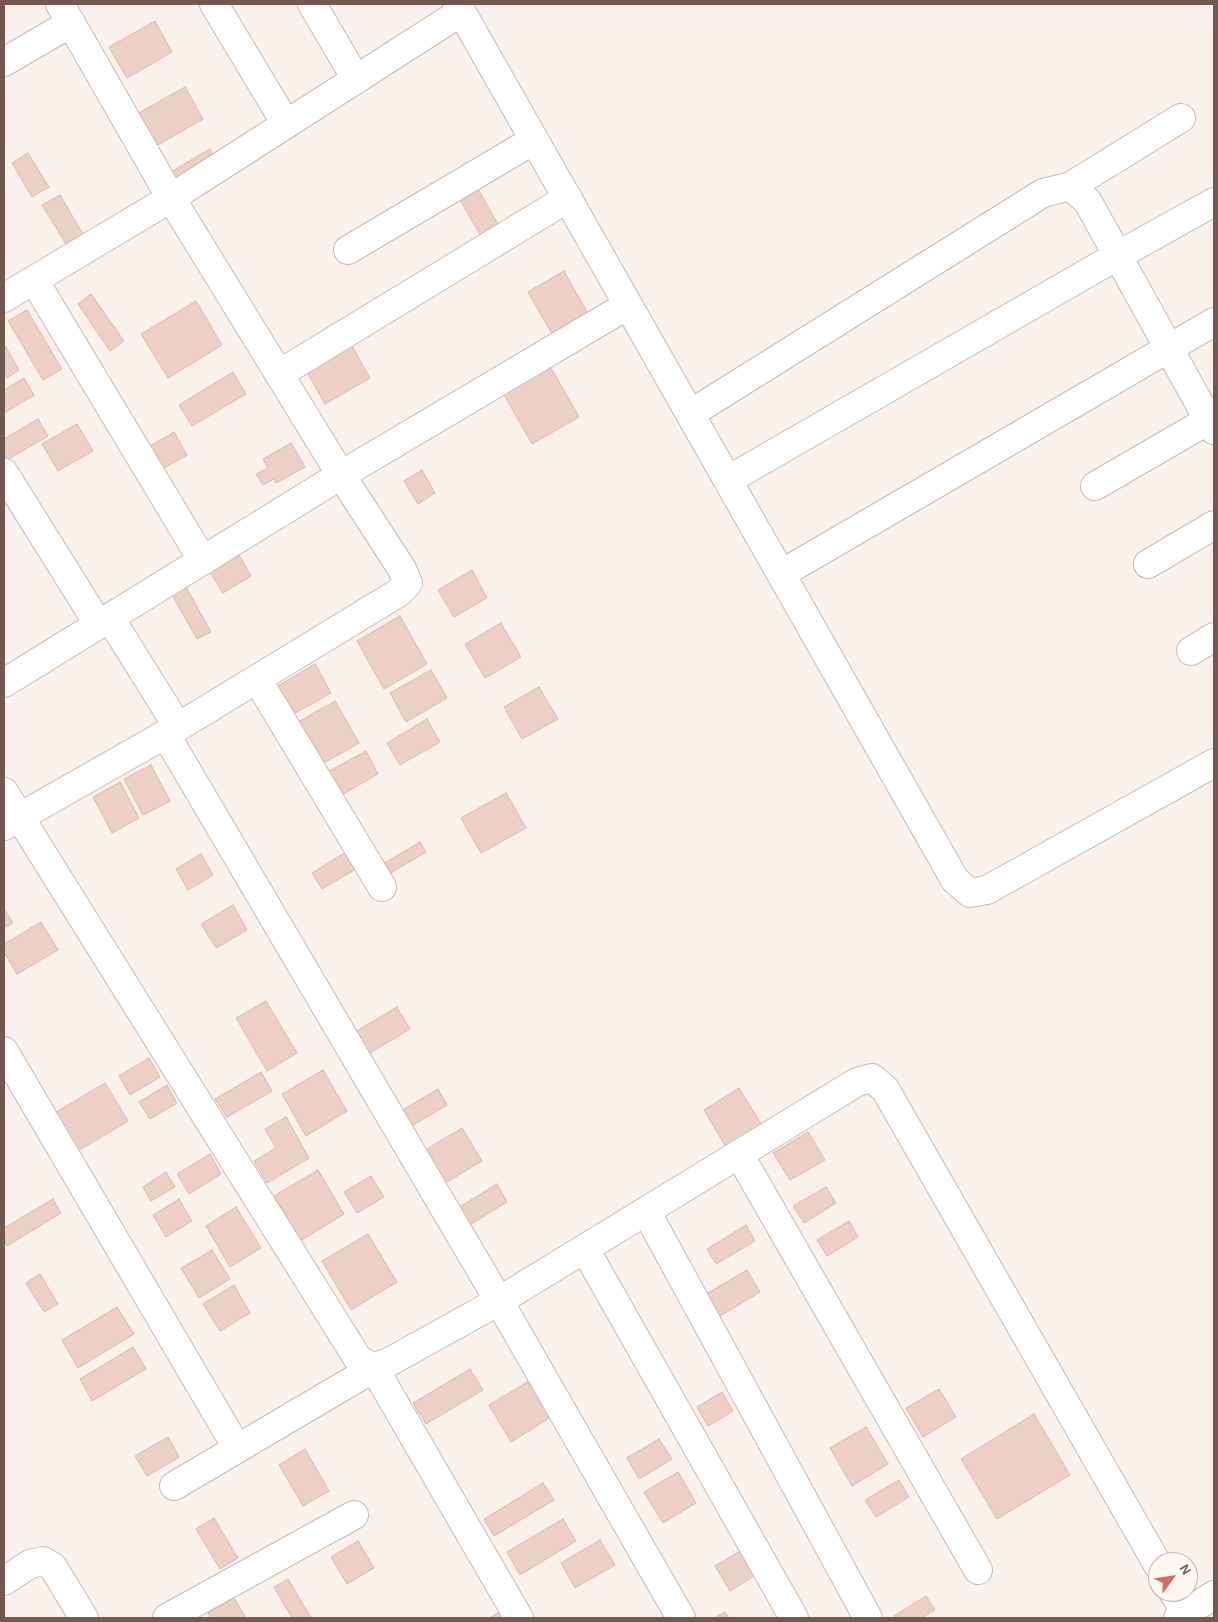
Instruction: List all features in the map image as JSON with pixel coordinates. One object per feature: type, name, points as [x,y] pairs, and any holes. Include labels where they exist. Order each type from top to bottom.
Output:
[{"type":"street","points":[[214,4],[286,124]]},
{"type":"street","points":[[312,4],[356,79]]},
{"type":"street","points":[[4,298],[171,198],[356,79],[459,8],[955,880],[970,893],[987,890],[1214,763]]},
{"type":"street","points":[[4,62],[66,13],[171,198],[341,475],[402,569],[408,583],[398,593],[172,731],[12,822]]},
{"type":"street","points":[[690,414],[1043,193],[1071,186],[1181,118]]},
{"type":"street","points":[[348,250],[534,140]]},
{"type":"street","points":[[1071,186],[1088,202],[1169,349],[1212,422],[1096,486]]},
{"type":"street","points":[[279,374],[568,198]]},
{"type":"street","points":[[728,480],[1214,202]]},
{"type":"street","points":[[34,280],[202,561]]},
{"type":"street","points":[[4,683],[341,475],[628,305]]},
{"type":"street","points":[[781,574],[1214,322]]},
{"type":"street","points":[[4,473],[104,621],[172,731],[681,1618]]},
{"type":"street","points":[[1148,564],[1214,525]]},
{"type":"street","points":[[257,679],[382,887]]},
{"type":"street","points":[[4,792],[12,822],[358,1359],[374,1368],[518,1618]]},
{"type":"street","points":[[4,1051],[236,1448]]},
{"type":"street","points":[[174,1486],[374,1368],[392,1361],[500,1301],[857,1082],[872,1078],[885,1089],[1151,1552]]},
{"type":"street","points":[[740,1154],[978,1570]]},
{"type":"street","points":[[646,1211],[868,1618]]},
{"type":"street","points":[[585,1249],[794,1618]]},
{"type":"street","points":[[167,1618],[354,1514]]},
{"type":"street","points":[[4,1581],[30,1564],[43,1561],[53,1567],[84,1618]]},
{"type":"street","points":[[1179,1608],[1214,1595]]},
{"type":"street","points":[[171,1618],[180,1618]]},
{"type":"building","points":[[155,21],[172,52],[127,78],[109,47]]},
{"type":"building","points":[[185,87],[203,119],[156,146],[137,114]]},
{"type":"building","points":[[210,149],[216,161],[174,185],[167,174]]},
{"type":"building","points":[[28,153],[49,187],[32,197],[12,163]]},
{"type":"building","points":[[477,187],[503,233],[485,243],[459,198]]},
{"type":"building","points":[[60,195],[83,234],[66,244],[42,205]]},
{"type":"building","points":[[564,271],[588,314],[552,334],[528,292]]},
{"type":"building","points":[[91,294],[124,341],[110,351],[78,304]]},
{"type":"building","points":[[196,301],[222,345],[168,378],[141,334]]},
{"type":"building","points":[[27,310],[62,369],[43,380],[8,321]]},
{"type":"building","points":[[4,344],[19,370],[7,378],[4,372]]},
{"type":"building","points":[[352,346],[370,378],[325,404],[307,372]]},
{"type":"building","points":[[550,366],[579,417],[532,444],[503,393]]},
{"type":"building","points":[[233,372],[246,394],[192,426],[179,405]]},
{"type":"building","points":[[24,378],[34,395],[4,413],[4,390]]},
{"type":"building","points":[[38,419],[48,436],[5,461],[4,439]]},
{"type":"building","points":[[77,424],[93,451],[58,471],[42,444]]},
{"type":"building","points":[[174,432],[187,455],[160,470],[147,448]]},
{"type":"building","points":[[291,443],[305,467],[276,483],[274,479],[263,485],[256,474],[268,468],[263,459]]},
{"type":"building","points":[[422,470],[435,493],[418,504],[404,481]]},
{"type":"building","points":[[239,555],[251,576],[223,593],[210,572]]},
{"type":"building","points":[[472,570],[487,598],[454,617],[438,590]]},
{"type":"building","points":[[186,587],[211,632],[197,639],[172,595]]},
{"type":"building","points":[[400,616],[427,664],[384,689],[357,641]]},
{"type":"building","points":[[501,623],[521,657],[485,678],[465,644]]},
{"type":"building","points":[[315,664],[331,693],[288,717],[273,689]]},
{"type":"building","points":[[431,670],[447,698],[406,722],[390,693]]},
{"type":"building","points":[[539,687],[558,719],[522,739],[504,707]]},
{"type":"building","points":[[335,701],[359,743],[322,764],[298,722]]},
{"type":"building","points":[[427,719],[440,742],[400,765],[387,743]]},
{"type":"building","points":[[366,751],[378,774],[340,796],[326,773]]},
{"type":"building","points":[[151,765],[170,801],[143,815],[124,779]]},
{"type":"building","points":[[120,782],[139,818],[112,833],[93,797]]},
{"type":"building","points":[[506,793],[526,828],[481,853],[461,818]]},
{"type":"building","points":[[420,842],[426,852],[389,874],[383,864]]},
{"type":"building","points":[[346,852],[356,869],[322,889],[312,873]]},
{"type":"building","points":[[201,854],[213,875],[188,890],[176,869]]},
{"type":"building","points":[[233,905],[247,930],[216,948],[201,924]]},
{"type":"building","points":[[4,909],[13,923],[4,928]]},
{"type":"building","points":[[41,922],[58,950],[17,974],[4,952],[4,944]]},
{"type":"building","points":[[266,1001],[297,1053],[267,1071],[236,1018]]},
{"type":"building","points":[[397,1007],[410,1029],[368,1054],[355,1032]]},
{"type":"building","points":[[149,1058],[160,1077],[130,1095],[119,1076]]},
{"type":"building","points":[[323,1070],[347,1111],[306,1136],[282,1094]]},
{"type":"building","points":[[261,1072],[272,1091],[227,1117],[215,1099]]},
{"type":"building","points":[[105,1083],[128,1121],[76,1152],[53,1114]]},
{"type":"building","points":[[167,1085],[177,1103],[150,1119],[139,1102]]},
{"type":"building","points":[[739,1088],[763,1127],[727,1149],[704,1110]]},
{"type":"building","points":[[438,1089],[447,1105],[410,1127],[401,1111]]},
{"type":"building","points":[[286,1117],[309,1158],[267,1183],[254,1161],[276,1148],[265,1129]]},
{"type":"building","points":[[462,1128],[482,1161],[442,1185],[422,1152]]},
{"type":"building","points":[[808,1132],[825,1160],[790,1180],[773,1153]]},
{"type":"building","points":[[210,1154],[221,1174],[189,1194],[177,1174]]},
{"type":"building","points":[[318,1170],[344,1214],[300,1241],[274,1196]]},
{"type":"building","points":[[166,1172],[175,1187],[151,1201],[143,1187]]},
{"type":"building","points":[[371,1176],[384,1197],[357,1213],[344,1192]]},
{"type":"building","points":[[497,1184],[507,1202],[468,1226],[458,1208]]},
{"type":"building","points":[[826,1187],[836,1203],[804,1223],[793,1206]]},
{"type":"building","points":[[53,1199],[61,1213],[7,1246],[4,1241],[4,1228]]},
{"type":"building","points":[[179,1199],[192,1221],[166,1237],[153,1215]]},
{"type":"building","points":[[236,1207],[261,1248],[230,1267],[206,1226]]},
{"type":"building","points":[[849,1221],[858,1237],[827,1256],[817,1240]]},
{"type":"building","points":[[746,1225],[755,1241],[716,1264],[707,1249]]},
{"type":"building","points":[[368,1234],[397,1282],[351,1310],[322,1261]]},
{"type":"building","points":[[212,1250],[230,1279],[199,1298],[181,1268]]},
{"type":"building","points":[[747,1270],[760,1292],[720,1316],[706,1294]]},
{"type":"building","points":[[40,1274],[58,1304],[44,1312],[26,1283]]},
{"type":"building","points":[[234,1285],[250,1313],[220,1331],[203,1304]]},
{"type":"building","points":[[117,1307],[134,1334],[78,1368],[62,1340]]},
{"type":"building","points":[[133,1347],[146,1369],[92,1401],[80,1379]]},
{"type":"building","points":[[470,1369],[483,1390],[426,1424],[413,1403]]},
{"type":"building","points":[[529,1381],[551,1417],[511,1442],[489,1405]]},
{"type":"building","points":[[939,1389],[956,1417],[923,1437],[906,1408]]},
{"type":"building","points":[[722,1392],[733,1411],[708,1426],[697,1407]]},
{"type":"building","points":[[1034,1414],[1070,1475],[997,1519],[961,1459]]},
{"type":"building","points":[[866,1427],[888,1464],[852,1486],[830,1448]]},
{"type":"building","points":[[168,1437],[179,1457],[147,1476],[135,1456]]},
{"type":"building","points":[[659,1439],[672,1459],[639,1479],[627,1458]]},
{"type":"building","points":[[305,1449],[329,1491],[303,1506],[279,1465]]},
{"type":"building","points":[[678,1472],[696,1503],[663,1523],[644,1492]]},
{"type":"building","points":[[899,1480],[909,1497],[876,1517],[865,1500]]},
{"type":"building","points":[[543,1483],[554,1500],[494,1536],[484,1519]]},
{"type":"building","points":[[214,1518],[238,1558],[220,1569],[196,1529]]},
{"type":"building","points":[[563,1519],[576,1541],[520,1575],[507,1552]]},
{"type":"building","points":[[600,1540],[615,1565],[575,1588],[561,1563]]},
{"type":"building","points":[[358,1541],[374,1568],[347,1584],[331,1557]]},
{"type":"building","points":[[744,1549],[759,1573],[730,1591],[715,1566]]},
{"type":"building","points":[[288,1579],[311,1618],[292,1618],[274,1587]]},
{"type":"building","points":[[926,1596],[935,1610],[921,1618],[895,1618],[894,1616]]},
{"type":"building","points":[[234,1598],[246,1618],[211,1618],[208,1613]]},
{"type":"building","points":[[503,1610],[509,1618],[489,1618]]},
{"type":"building","points":[[725,1612],[729,1618],[714,1618]]}]
